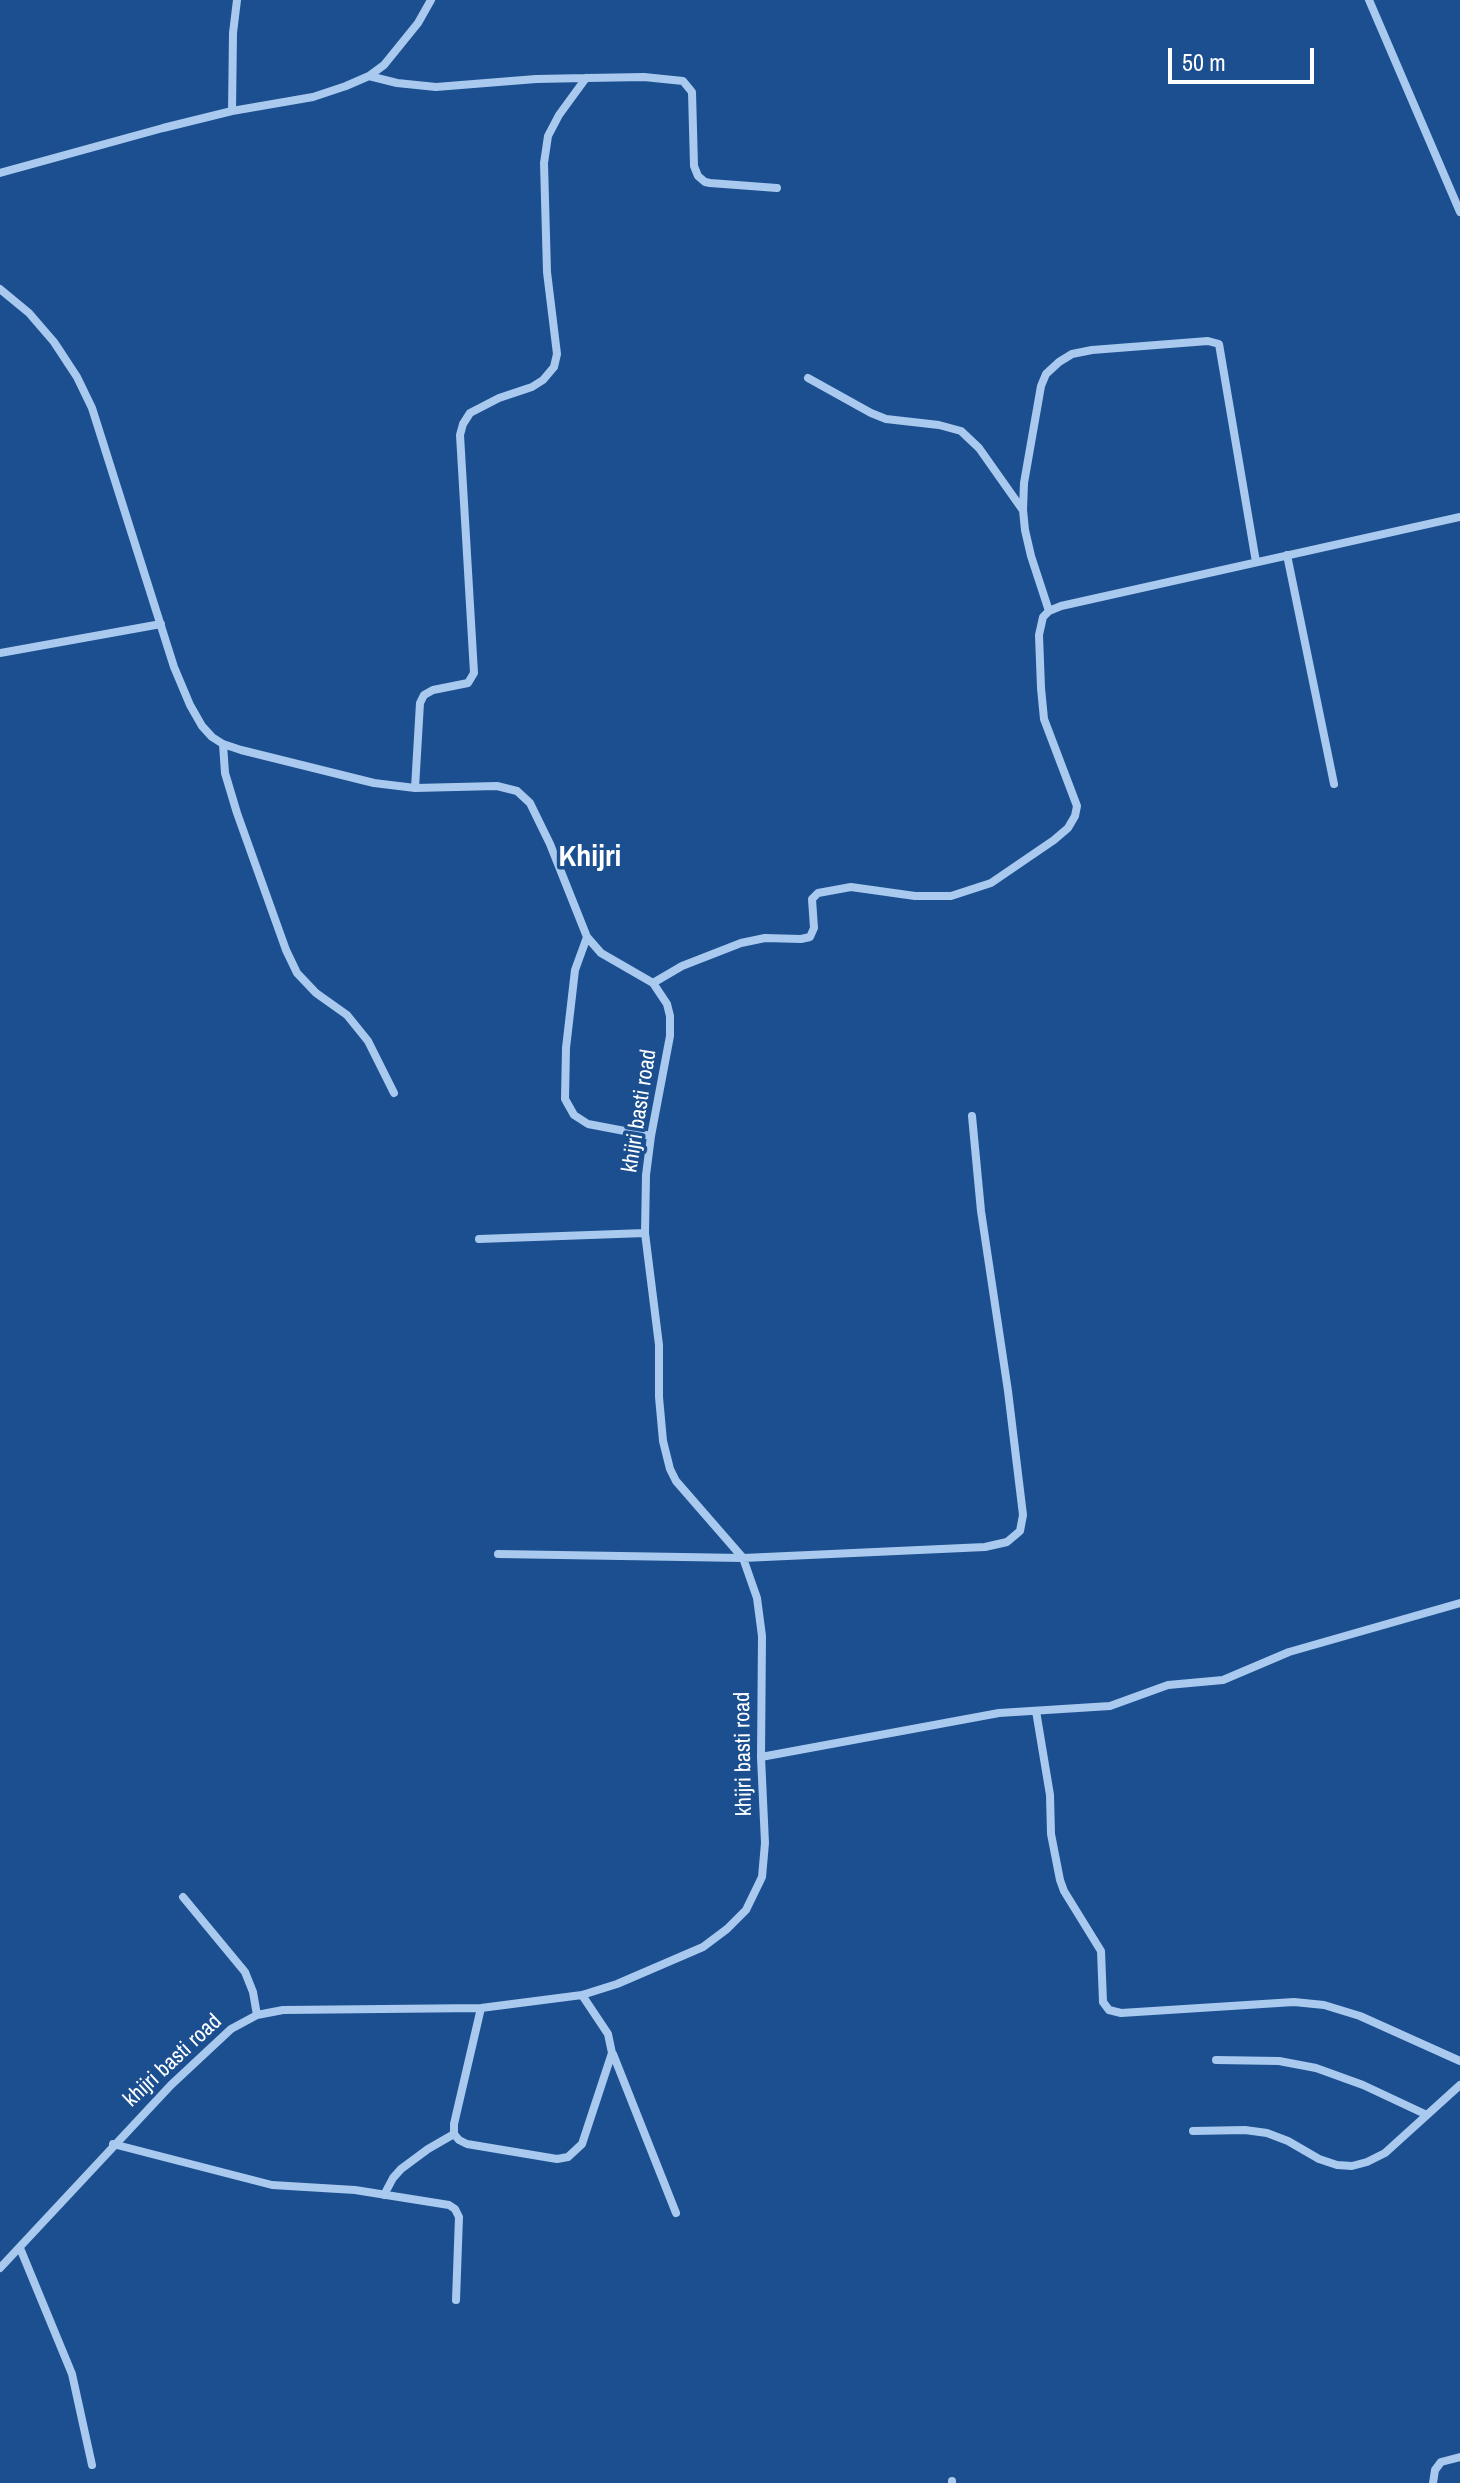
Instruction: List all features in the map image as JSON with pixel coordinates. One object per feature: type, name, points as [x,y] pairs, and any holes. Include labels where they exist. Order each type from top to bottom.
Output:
[{"type":"street","points":[[232,111],[233,33],[237,0]]},
{"type":"street","points":[[0,173],[232,111],[313,97],[369,76],[384,65],[418,23],[431,0]]},
{"type":"street","points":[[1369,0],[1460,212]]},
{"type":"street","points":[[369,76],[436,87],[586,78],[644,77],[683,81],[692,92],[694,166],[700,179],[710,183],[777,188]]},
{"type":"street","points":[[415,788],[420,703],[424,695],[433,690],[468,683],[474,673],[460,435],[470,413],[499,398],[532,387],[554,367],[557,354],[547,272],[544,163],[548,136],[586,78]]},
{"type":"street","points":[[0,289],[29,313],[54,342],[77,377],[92,408],[174,667],[190,705],[212,737],[223,744],[267,757],[374,783],[415,788],[508,787],[523,795],[550,844],[587,937],[601,953],[653,983],[682,966],[741,943],[765,938],[810,937],[814,928],[812,899],[818,893],[851,887],[935,898],[959,894],[991,883],[1068,828],[1077,806],[1044,719],[1041,688],[1039,635],[1043,617],[1049,611],[1460,517]]},
{"type":"street","points":[[1049,611],[1031,556],[1023,510],[1024,483],[1036,403],[1046,374],[1072,354],[1214,341],[1219,344],[1256,562]]},
{"type":"street","points":[[808,378],[886,419],[939,425],[961,431],[979,448],[1023,510]]},
{"type":"street","points":[[1287,555],[1334,784]]},
{"type":"street","points":[[0,653],[161,624]]},
{"type":"street","points":[[223,744],[225,773],[237,813],[297,973],[316,993],[347,1015],[368,1041],[394,1093]]},
{"type":"street","points":[[587,937],[575,970],[566,1048],[565,1099],[574,1115],[588,1124],[651,1136]]},
{"type":"street","name":"khijri basti road","points":[[0,2268],[171,2085],[231,2029],[257,2015],[283,2010],[481,2008],[582,1995],[617,1984],[703,1947],[746,1910],[762,1877],[765,1843],[761,1757],[762,1636],[757,1598],[743,1558],[686,1494],[670,1469],[663,1441],[659,1345],[645,1233],[646,1175],[670,1036],[670,1016],[667,1004],[653,983]]},
{"type":"street","points":[[498,1554],[743,1558],[985,1547],[1007,1542],[1020,1531],[1023,1515],[981,1211],[972,1116]]},
{"type":"street","points":[[479,1239],[645,1233]]},
{"type":"street","points":[[761,1757],[999,1713],[1110,1706],[1168,1685],[1223,1680],[1289,1652],[1460,1603]]},
{"type":"street","points":[[1036,1711],[1050,1795],[1051,1834],[1060,1880],[1101,1951],[1103,2002],[1109,2010],[1121,2013],[1294,2002],[1324,2005],[1360,2016],[1460,2061]]},
{"type":"street","points":[[183,1897],[245,1972],[257,2015]]},
{"type":"street","points":[[582,1995],[608,2034],[612,2053],[676,2213]]},
{"type":"street","points":[[481,2008],[454,2124],[454,2134],[467,2144],[557,2159],[568,2157],[582,2144],[612,2053]]},
{"type":"street","points":[[1216,2060],[1279,2061],[1316,2068],[1363,2085],[1427,2115]]},
{"type":"street","points":[[1193,2131],[1245,2130],[1267,2133],[1319,2159],[1352,2166],[1385,2153],[1460,2085]]},
{"type":"street","points":[[384,2195],[401,2169],[454,2134]]},
{"type":"street","points":[[113,2144],[272,2185],[355,2190],[449,2205],[459,2217],[456,2300]]},
{"type":"street","points":[[20,2248],[72,2374],[92,2465]]},
{"type":"street","points":[[1433,2483],[1435,2470],[1441,2462],[1460,2457]]},
{"type":"district","name":"Khijri","points":[[590,858]]}]
